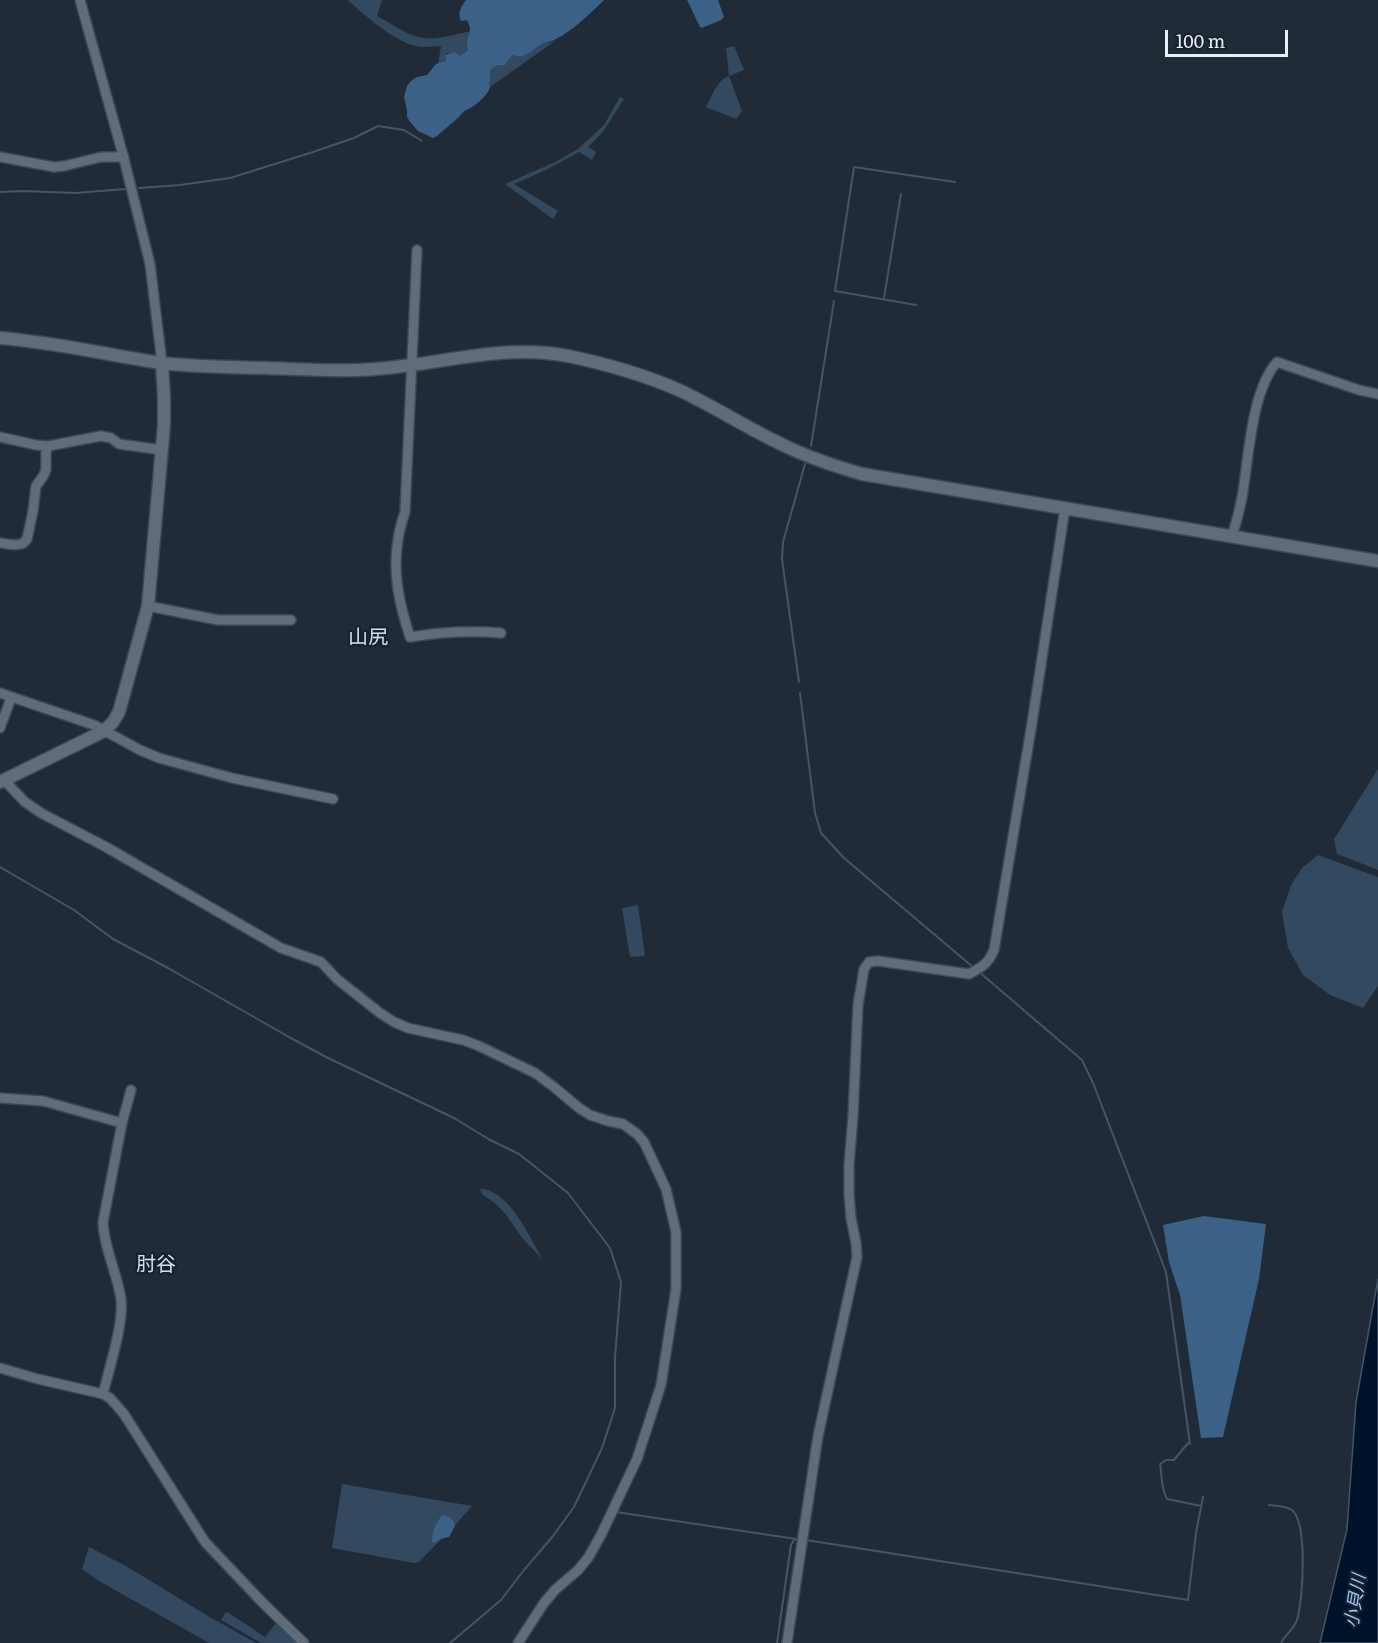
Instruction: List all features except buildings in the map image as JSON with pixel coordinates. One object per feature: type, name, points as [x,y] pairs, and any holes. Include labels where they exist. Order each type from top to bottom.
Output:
[{"type":"street","points":[[80,0],[124,157],[150,264],[162,363],[164,398],[162,450],[148,606],[119,712],[113,722],[104,731],[2,781],[41,813],[106,847],[281,948],[321,962],[337,979],[380,1014],[394,1022],[408,1028],[463,1040],[497,1054],[543,1078],[590,1115],[623,1124],[644,1142],[666,1190],[676,1232],[676,1289],[661,1385],[637,1459],[601,1535],[578,1570],[544,1603],[518,1643]]},
{"type":"street","points":[[0,157],[54,167],[101,157],[124,157]]},
{"type":"street","points":[[417,250],[405,512],[398,539],[396,570],[400,607],[410,637],[466,630],[501,633]]},
{"type":"street","points":[[0,338],[80,348],[162,363],[356,370],[412,366],[473,355],[544,352],[578,358],[643,375],[682,392],[781,445],[840,468],[896,481],[1378,561]]},
{"type":"street","points":[[1232,537],[1243,493],[1258,404],[1264,382],[1277,362],[1359,390],[1378,394]]},
{"type":"street","points":[[0,436],[48,446],[101,436],[111,438],[119,444],[162,450]]},
{"type":"street","points":[[0,543],[21,544],[27,539],[36,486],[46,469],[48,446]]},
{"type":"street","points":[[787,1643],[818,1436],[856,1257],[848,1180],[858,1011],[864,969],[869,962],[878,961],[969,974],[990,960],[994,951],[1065,508]]},
{"type":"street","points":[[148,606],[218,620],[291,620]]},
{"type":"street","points":[[0,693],[94,725],[159,758],[232,778],[333,799]]},
{"type":"street","points":[[0,728],[11,698]]},
{"type":"street","points":[[103,1394],[121,1314],[121,1296],[104,1238],[103,1222],[122,1123],[131,1090]]},
{"type":"street","points":[[0,1098],[43,1101],[122,1123]]},
{"type":"street","points":[[0,1368],[103,1394],[110,1398],[124,1414],[205,1542],[304,1643]]},
{"type":"shaded area","points":[[348,0],[382,0],[377,16],[422,38],[450,36],[471,31],[468,50],[460,56],[447,53],[445,58],[447,61],[438,64],[441,46],[419,47],[399,39],[389,34]]},
{"type":"shaded area","points":[[466,0],[604,0],[558,38],[543,43],[525,55],[512,55],[505,65],[498,65],[490,70],[490,87],[486,94],[433,138],[418,131],[411,123],[407,117],[404,97],[411,81],[427,75],[436,64],[446,61],[445,55],[454,52],[460,56],[468,50],[469,25],[467,20],[461,21],[459,15]]},
{"type":"shaded area","points":[[687,0],[718,0],[724,17],[702,28]]},
{"type":"shaded area","points":[[555,41],[490,87],[490,70],[512,55],[525,55],[543,43]]},
{"type":"shaded area","points":[[734,46],[744,70],[729,76],[726,48]]},
{"type":"shaded area","points":[[729,76],[742,111],[736,119],[706,107],[718,85]]},
{"type":"shaded area","points":[[620,97],[624,99],[603,132],[588,147],[596,152],[592,160],[579,152],[514,184],[558,211],[553,219],[505,184],[578,149],[604,125]]},
{"type":"shaded area","points":[[1378,769],[1378,870],[1337,854],[1334,839]]},
{"type":"shaded area","points":[[1318,855],[1378,877],[1378,986],[1363,1008],[1330,995],[1303,975],[1288,948],[1282,912],[1291,885],[1302,868]]},
{"type":"shaded area","points":[[638,905],[645,956],[630,957],[622,908]]},
{"type":"shaded area","points":[[480,1189],[490,1191],[509,1205],[543,1260],[523,1239],[507,1216],[482,1194]]},
{"type":"shaded area","points":[[1204,1216],[1266,1224],[1259,1279],[1223,1437],[1201,1438],[1180,1295],[1169,1262],[1163,1225]]},
{"type":"shaded area","points":[[342,1484],[472,1506],[419,1562],[414,1563],[332,1548]]},
{"type":"shaded area","points":[[443,1515],[451,1518],[455,1526],[449,1537],[435,1543],[432,1542],[435,1527]]},
{"type":"shaded area","points":[[89,1547],[126,1566],[256,1643],[209,1643],[99,1581],[82,1569]]},
{"type":"shaded area","points":[[226,1612],[265,1637],[276,1623],[298,1643],[261,1643],[221,1620]]},
{"type":"water","name":"小貝川","points":[[1378,1279],[1378,1643],[1320,1643],[1347,1529],[1356,1402]]},
{"type":"waterway","points":[[139,188],[230,178],[354,138],[378,126],[404,130],[422,141]]},
{"type":"waterway","points":[[916,305],[835,291],[854,167],[955,182]]},
{"type":"waterway","points":[[0,192],[75,193],[126,189]]},
{"type":"waterway","points":[[884,298],[901,194]]},
{"type":"waterway","points":[[811,446],[834,301]]},
{"type":"waterway","points":[[799,682],[782,559],[783,542],[805,464]]},
{"type":"waterway","points":[[800,693],[815,813],[821,833],[844,858],[974,968]]},
{"type":"waterway","points":[[0,867],[74,910],[113,939],[289,1037],[454,1118],[490,1140],[519,1154],[568,1193],[610,1248],[621,1282],[615,1357],[615,1408],[602,1448],[574,1507],[553,1536],[501,1600],[450,1643]]},
{"type":"waterway","points":[[978,971],[1082,1060],[1093,1083],[1166,1272],[1190,1444]]},
{"type":"waterway","points":[[1188,1443],[1174,1460],[1166,1460],[1160,1464],[1163,1486],[1167,1499],[1201,1506]]},
{"type":"waterway","points":[[806,1540],[1188,1600],[1203,1497]]},
{"type":"waterway","points":[[1269,1505],[1292,1510],[1297,1518],[1302,1546],[1302,1580],[1297,1620],[1281,1643]]},
{"type":"waterway","points":[[616,1512],[796,1539]]},
{"type":"waterway","points":[[777,1643],[791,1545],[794,1540],[800,1539]]},
{"type":"district","name":"山尻","points":[[368,638]]},
{"type":"district","name":"肘谷","points":[[156,1265]]}]
